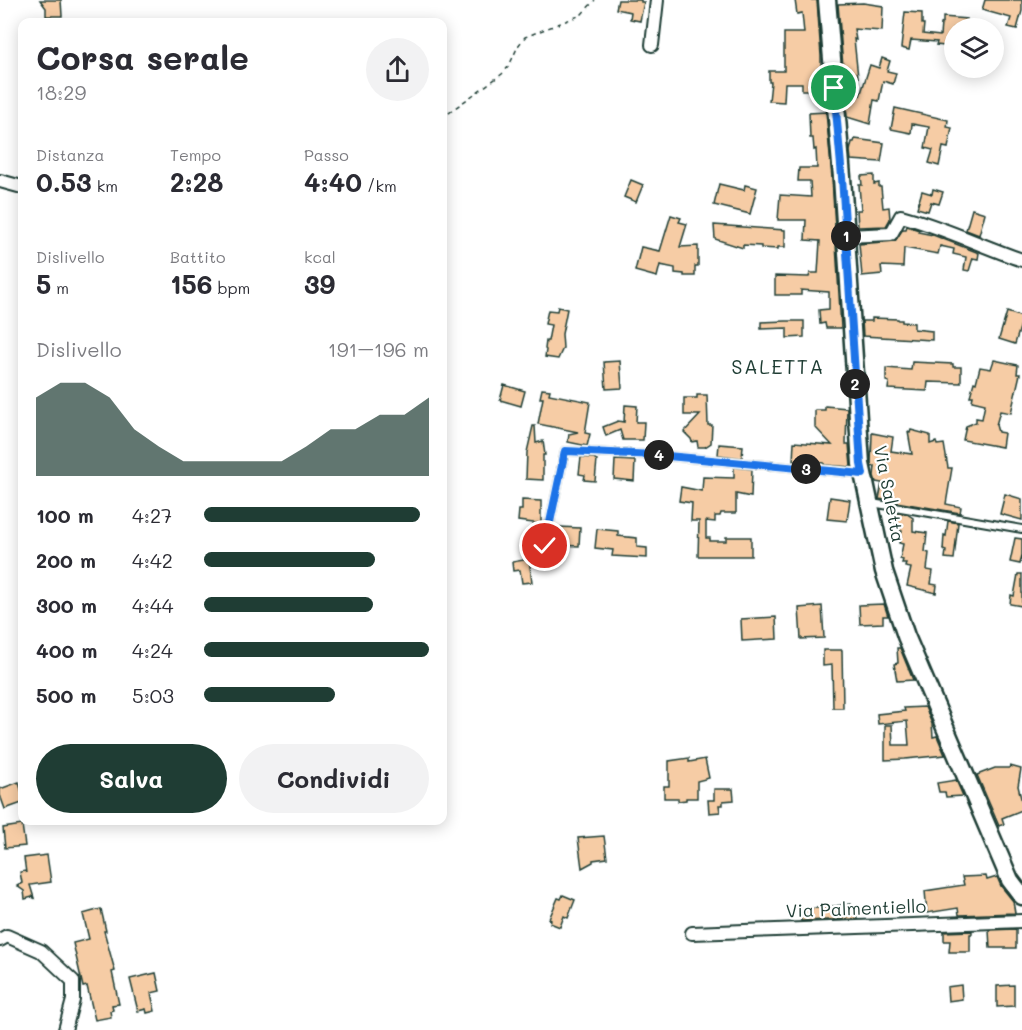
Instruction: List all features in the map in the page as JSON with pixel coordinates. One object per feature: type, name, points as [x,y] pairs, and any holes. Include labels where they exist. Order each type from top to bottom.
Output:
[{"type":"street","points":[[652,45],[657,0]]},
{"type":"street","name":"Via Saletta","points":[[827,0],[861,464],[884,571],[906,636],[1010,880],[1022,896]]},
{"type":"street","points":[[0,181],[18,186]]},
{"type":"street","points":[[846,236],[891,234],[901,216],[927,222],[987,248],[1022,260]]},
{"type":"street","name":"Via Palmentiello","points":[[692,933],[1022,921]]},
{"type":"street","points":[[0,940],[7,936],[41,951],[73,981],[73,1000],[65,1030]]},
{"type":"lane","points":[[545,546],[565,451],[657,455],[863,474]]},
{"type":"lane","points":[[870,503],[1022,529]]},
{"type":"path","points":[[447,115],[502,74],[525,37],[581,15],[595,0]]},
{"type":"building","points":[[40,0],[61,0],[62,16],[46,16],[46,8]]},
{"type":"building","points":[[618,0],[644,2],[640,21],[630,19],[631,12],[616,9]]},
{"type":"building","points":[[795,0],[817,0],[821,90],[802,90],[802,83],[785,83],[784,102],[769,101],[771,82],[769,82],[769,71],[784,71],[784,33],[804,33],[802,13],[797,14]]},
{"type":"building","points":[[985,0],[1022,0],[1022,11],[1017,29],[1008,27],[1011,18],[982,10]]},
{"type":"building","points":[[863,3],[883,6],[882,31],[854,29],[860,96],[870,65],[879,68],[882,58],[890,61],[887,71],[896,73],[893,84],[883,81],[879,101],[874,100],[870,124],[847,117],[838,4]]},
{"type":"building","points":[[905,12],[922,13],[923,34],[940,36],[943,17],[955,18],[944,18],[944,46],[936,45],[937,42],[911,40],[909,50],[901,48]]},
{"type":"building","points":[[895,108],[948,120],[947,127],[952,128],[948,148],[943,147],[939,166],[929,163],[933,150],[925,148],[929,127],[912,124],[911,133],[891,129]]},
{"type":"building","points":[[826,112],[841,328],[826,328],[825,323],[820,324],[819,310],[829,309],[829,292],[801,290],[801,295],[775,295],[775,276],[809,277],[810,273],[818,273],[820,241],[805,240],[806,220],[778,220],[780,195],[811,197],[810,181],[798,181],[799,168],[817,168],[816,149],[814,150],[813,138],[810,138],[809,113]]},
{"type":"building","points":[[855,139],[884,143],[881,162],[851,160],[850,151]]},
{"type":"building","points":[[874,175],[874,184],[879,183],[881,187],[883,208],[889,207],[890,219],[886,226],[858,227],[857,210],[861,210],[859,185],[862,185],[861,176]]},
{"type":"building","points":[[631,180],[643,185],[636,202],[624,197]]},
{"type":"building","points":[[719,184],[744,190],[745,185],[757,188],[750,214],[714,205]]},
{"type":"building","points":[[933,189],[943,192],[939,204],[931,202],[928,211],[917,208],[922,191],[932,194]]},
{"type":"building","points":[[972,209],[985,213],[979,235],[966,230]]},
{"type":"building","points":[[671,215],[681,218],[679,222],[687,224],[680,247],[698,246],[698,266],[695,266],[695,276],[684,276],[684,274],[675,273],[675,268],[660,265],[657,277],[635,271],[641,247],[660,251]]},
{"type":"building","points":[[714,225],[785,230],[785,247],[778,247],[778,249],[743,245],[743,248],[715,239]]},
{"type":"building","points":[[907,226],[979,253],[978,259],[973,258],[969,271],[964,270],[966,257],[953,254],[954,249],[940,246],[938,254],[904,248],[903,267],[881,266],[882,274],[862,276],[859,244],[895,241]]},
{"type":"building","points":[[558,307],[567,309],[562,334],[563,348],[558,359],[545,357],[546,341],[548,341],[551,325],[545,324],[548,310],[557,311]]},
{"type":"building","points":[[1007,312],[1022,317],[1015,344],[999,339]]},
{"type":"building","points":[[872,318],[898,319],[902,322],[914,323],[914,329],[932,331],[932,340],[863,336],[862,321],[872,321]]},
{"type":"building","points":[[804,321],[804,337],[787,338],[787,328],[761,329],[761,322]]},
{"type":"building","points":[[994,360],[1018,365],[1017,374],[1020,374],[1011,413],[1000,411],[996,425],[998,432],[1004,433],[1002,447],[963,440],[966,426],[976,422],[976,418],[982,419],[985,404],[972,401],[973,396],[970,396],[974,382],[976,383],[980,367],[991,369]]},
{"type":"building","points":[[620,361],[622,388],[606,389],[604,362]]},
{"type":"building","points":[[912,362],[953,364],[953,367],[961,367],[961,383],[928,382],[927,391],[888,389],[886,368],[911,370]]},
{"type":"building","points":[[504,385],[525,391],[521,406],[500,400]]},
{"type":"building","points":[[542,389],[550,390],[549,394],[590,402],[585,433],[590,434],[587,446],[568,442],[569,434],[578,432],[538,424],[543,398],[540,398]]},
{"type":"building","points":[[697,395],[707,395],[708,425],[712,425],[711,443],[705,447],[698,447],[697,441],[692,442],[684,432],[700,415],[684,415],[684,398],[697,398]]},
{"type":"building","points":[[625,405],[637,406],[636,422],[644,422],[643,440],[623,440],[620,430],[606,436],[603,427],[618,421],[624,422]]},
{"type":"building","points":[[825,406],[847,408],[846,444],[849,444],[851,467],[793,461],[794,442],[832,445],[815,427],[815,410],[825,410]]},
{"type":"building","points":[[533,426],[535,426],[536,443],[543,441],[545,455],[543,455],[543,480],[526,479],[527,452]]},
{"type":"building","points":[[911,430],[930,435],[930,444],[936,442],[937,445],[944,444],[948,468],[952,468],[946,504],[961,507],[960,513],[879,499],[882,483],[876,482],[875,466],[872,467],[871,463],[872,433],[893,437],[891,451],[912,454],[908,432],[910,433]]},
{"type":"building","points":[[719,444],[743,446],[742,458],[718,455]]},
{"type":"building","points":[[581,457],[597,460],[595,481],[584,480],[585,475],[579,474]]},
{"type":"building","points":[[615,460],[635,461],[634,481],[614,479]]},
{"type":"building","points":[[734,467],[752,469],[751,497],[736,494],[736,513],[721,513],[720,516],[715,516],[715,522],[706,521],[706,538],[710,538],[710,541],[726,541],[726,537],[751,537],[751,556],[698,556],[699,521],[691,521],[692,503],[679,501],[681,487],[702,491],[703,477],[734,478]]},
{"type":"building","points":[[1005,494],[1022,499],[1022,520],[1000,514]]},
{"type":"building","points":[[830,497],[850,500],[847,521],[827,519]]},
{"type":"building","points":[[522,500],[541,501],[541,524],[518,521],[519,510],[522,510]]},
{"type":"building","points":[[896,513],[907,514],[913,518],[913,531],[927,533],[925,552],[929,553],[927,570],[933,571],[931,584],[937,585],[936,593],[907,586],[911,568],[905,567],[906,563],[902,563],[903,560],[900,559],[903,544],[899,543],[902,531],[893,529]]},
{"type":"building","points":[[948,521],[958,523],[954,559],[945,558],[946,551],[943,550]]},
{"type":"building","points":[[559,527],[580,528],[579,546],[557,545]]},
{"type":"building","points":[[597,529],[618,531],[618,536],[637,538],[637,547],[647,548],[647,558],[612,556],[613,550],[595,548]]},
{"type":"building","points":[[1015,538],[1022,539],[1020,564],[1010,562]]},
{"type":"building","points":[[529,559],[532,582],[522,583],[520,570],[513,571],[512,562]]},
{"type":"building","points":[[1018,574],[1022,574],[1022,606],[1010,604],[1011,595],[1014,596]]},
{"type":"building","points":[[884,604],[888,616],[883,616],[883,623],[860,624],[859,605]]},
{"type":"building","points":[[822,606],[824,638],[801,639],[799,608]]},
{"type":"building","points":[[776,617],[777,639],[742,641],[741,619]]},
{"type":"building","points":[[897,648],[900,648],[913,680],[897,681],[894,664],[898,663]]},
{"type":"building","points":[[823,650],[842,650],[843,708],[833,708],[832,665],[823,666]]},
{"type":"building","points":[[925,707],[932,724],[933,737],[937,736],[945,755],[885,760],[885,725],[892,725],[893,745],[909,745],[907,721],[878,724],[877,714],[905,711],[904,708]]},
{"type":"building","points":[[689,758],[689,762],[705,759],[709,778],[697,781],[697,798],[678,801],[678,798],[664,798],[664,786],[669,786],[669,761]]},
{"type":"building","points":[[1010,766],[1021,769],[1018,786],[1022,810],[1002,818],[1004,824],[999,826],[977,775],[995,768],[1009,768]]},
{"type":"building","points":[[956,780],[963,796],[946,797],[945,792],[939,792],[937,783]]},
{"type":"building","points":[[18,782],[18,804],[5,809],[0,789]]},
{"type":"building","points":[[714,789],[733,789],[734,800],[723,801],[723,805],[719,805],[720,812],[709,813],[708,800],[714,800]]},
{"type":"building","points":[[22,825],[25,846],[5,848],[3,828]]},
{"type":"building","points":[[604,836],[607,858],[593,860],[582,868],[578,838]]},
{"type":"building","points":[[47,855],[51,882],[30,885],[34,898],[25,899],[24,891],[17,886],[22,883],[20,872],[25,871],[26,873],[24,858]]},
{"type":"building","points":[[986,876],[987,880],[997,877],[1013,901],[1015,913],[959,915],[958,908],[927,913],[925,891],[964,885],[962,877]]},
{"type":"building","points":[[563,895],[575,900],[568,918],[564,916],[560,927],[550,923],[549,919],[558,898],[561,899]]},
{"type":"building","points":[[851,904],[852,913],[856,913],[857,919],[801,921],[800,910]]},
{"type":"building","points":[[101,909],[106,931],[104,931],[115,971],[112,972],[119,1004],[112,1005],[111,1017],[95,1020],[87,986],[83,987],[73,943],[89,939],[83,914]]},
{"type":"building","points":[[1016,929],[1016,948],[990,948],[989,930]]},
{"type":"building","points":[[972,931],[970,952],[949,952],[950,941],[944,941],[944,932]]},
{"type":"building","points":[[156,973],[160,991],[151,993],[155,1011],[147,1013],[146,1009],[138,1011],[130,979]]},
{"type":"building","points":[[961,985],[962,999],[948,1001],[947,987]]},
{"type":"building","points":[[1014,985],[1014,1006],[997,1007],[997,986]]},
{"type":"district","name":"SALETTA","points":[[778,367]]},
{"type":"route","points":[[545,546],[565,451],[657,455],[863,474],[834,88]]}]
